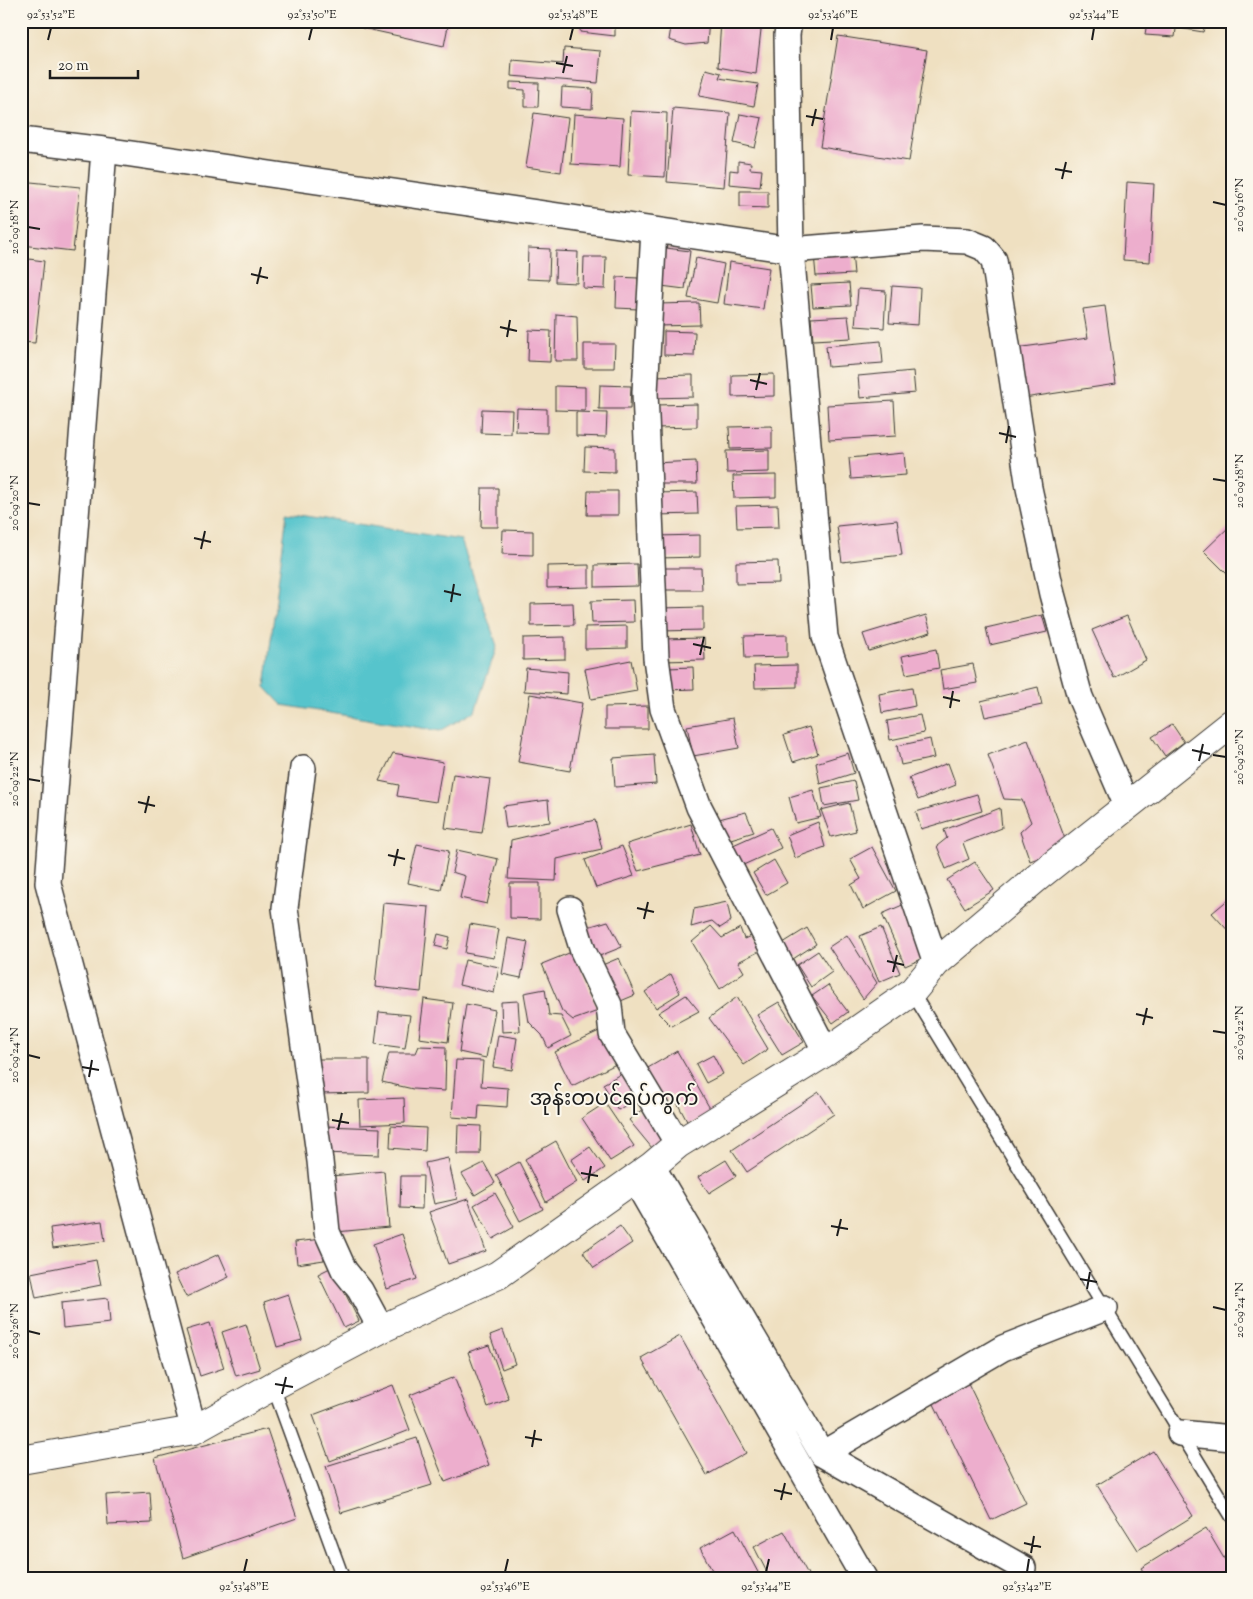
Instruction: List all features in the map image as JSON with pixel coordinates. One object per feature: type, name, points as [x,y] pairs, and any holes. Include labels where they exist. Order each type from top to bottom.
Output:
[{"type":"main road","points":[[21,1460],[194,1430],[272,1386],[381,1329],[498,1275],[643,1172],[678,1144],[826,1052],[912,992],[936,963],[1039,876],[1232,723]]},
{"type":"street","points":[[789,21],[787,35],[791,250],[826,637],[936,963]]},
{"type":"street","points":[[21,140],[104,150],[791,250],[923,239],[967,241],[984,248],[994,260],[1029,488],[1052,594],[1080,697],[1127,806]]},
{"type":"street","points":[[104,150],[48,883],[194,1430]]},
{"type":"street","points":[[654,230],[645,392],[654,612],[663,709],[699,807],[826,1052]]},
{"type":"street","points":[[303,768],[285,908],[320,1160],[327,1232],[344,1270],[360,1290],[381,1329]]},
{"type":"street","points":[[570,910],[583,951],[609,1005],[612,1034],[678,1144]]},
{"type":"street","points":[[643,1172],[822,1454],[1023,1568]]},
{"type":"street","points":[[643,1172],[864,1578]]},
{"type":"street","points":[[822,1454],[1003,1348],[1105,1308]]},
{"type":"street","points":[[1180,1433],[1232,1438]]},
{"type":"lane","points":[[912,992],[1232,1518]]},
{"type":"lane","points":[[272,1386],[344,1578]]},
{"type":"water","points":[[287,513],[461,540],[497,646],[475,711],[440,731],[282,705],[265,687]]},
{"type":"building","points":[[362,21],[449,21],[444,46],[362,28]]},
{"type":"building","points":[[581,21],[615,21],[615,36],[580,32]]},
{"type":"building","points":[[672,21],[709,21],[707,43],[686,45],[669,40]]},
{"type":"building","points":[[721,21],[762,21],[756,74],[718,67]]},
{"type":"building","points":[[1147,21],[1177,21],[1175,37],[1145,35]]},
{"type":"building","points":[[1180,21],[1206,21],[1203,32],[1179,28]]},
{"type":"building","points":[[838,36],[927,50],[909,161],[820,147]]},
{"type":"building","points":[[564,48],[601,51],[598,83],[511,76],[512,60],[563,64]]},
{"type":"building","points":[[706,69],[721,73],[719,78],[758,84],[754,106],[699,96]]},
{"type":"building","points":[[510,82],[539,83],[538,107],[525,107],[525,90],[510,89]]},
{"type":"building","points":[[562,87],[593,89],[592,109],[561,107]]},
{"type":"building","points":[[673,108],[730,113],[724,187],[667,182]]},
{"type":"building","points":[[631,111],[667,113],[665,177],[628,175]]},
{"type":"building","points":[[534,113],[568,118],[561,172],[526,167]]},
{"type":"building","points":[[574,114],[623,118],[620,167],[571,164]]},
{"type":"building","points":[[740,114],[762,118],[755,148],[734,143]]},
{"type":"building","points":[[738,161],[751,163],[750,169],[762,170],[760,187],[729,184],[730,170],[738,171]]},
{"type":"building","points":[[21,181],[80,187],[73,251],[21,245]]},
{"type":"building","points":[[1127,182],[1154,184],[1150,262],[1123,260]]},
{"type":"building","points":[[740,191],[768,191],[768,208],[740,207]]},
{"type":"building","points":[[658,247],[690,251],[685,289],[653,285]]},
{"type":"building","points":[[528,248],[550,249],[549,280],[527,279]]},
{"type":"building","points":[[556,251],[578,252],[577,283],[555,282]]},
{"type":"building","points":[[852,252],[854,274],[816,276],[814,254]]},
{"type":"building","points":[[584,257],[606,257],[605,289],[583,288]]},
{"type":"building","points":[[21,258],[44,261],[35,343],[21,342]]},
{"type":"building","points":[[696,258],[724,264],[717,303],[688,298]]},
{"type":"building","points":[[729,262],[769,268],[763,309],[724,304]]},
{"type":"building","points":[[617,277],[638,278],[638,309],[616,308]]},
{"type":"building","points":[[849,283],[851,305],[813,307],[811,285]]},
{"type":"building","points":[[892,286],[920,288],[918,325],[889,323]]},
{"type":"building","points":[[858,289],[886,291],[884,328],[855,326]]},
{"type":"building","points":[[699,303],[700,325],[657,326],[657,304]]},
{"type":"building","points":[[1105,306],[1116,384],[1024,398],[1016,348],[1088,338],[1083,309]]},
{"type":"building","points":[[556,314],[577,316],[578,361],[555,361]]},
{"type":"building","points":[[848,316],[851,338],[813,340],[811,318]]},
{"type":"building","points":[[529,330],[551,331],[550,362],[528,361]]},
{"type":"building","points":[[664,331],[695,332],[694,356],[664,355]]},
{"type":"building","points":[[881,341],[883,363],[828,367],[826,346]]},
{"type":"building","points":[[584,344],[615,344],[614,368],[584,368]]},
{"type":"building","points":[[913,371],[915,393],[860,398],[858,376]]},
{"type":"building","points":[[774,374],[774,396],[732,397],[732,375]]},
{"type":"building","points":[[693,375],[693,397],[651,398],[651,376]]},
{"type":"building","points":[[600,385],[631,386],[630,409],[599,409]]},
{"type":"building","points":[[555,386],[585,387],[585,411],[555,410]]},
{"type":"building","points":[[894,401],[896,436],[829,440],[827,405]]},
{"type":"building","points":[[697,404],[697,427],[655,428],[655,405]]},
{"type":"building","points":[[517,408],[547,409],[547,433],[516,432]]},
{"type":"building","points":[[482,409],[512,410],[511,434],[481,433]]},
{"type":"building","points":[[576,412],[607,413],[606,437],[576,436]]},
{"type":"building","points":[[772,426],[772,448],[730,449],[729,427]]},
{"type":"building","points":[[585,447],[615,448],[615,472],[584,471]]},
{"type":"building","points":[[769,450],[769,472],[727,473],[726,451]]},
{"type":"building","points":[[904,453],[906,475],[851,479],[849,458]]},
{"type":"building","points":[[696,461],[697,484],[654,484],[654,463]]},
{"type":"building","points":[[776,475],[776,497],[734,498],[733,476]]},
{"type":"building","points":[[482,488],[498,488],[498,527],[481,527]]},
{"type":"building","points":[[588,491],[618,491],[618,515],[587,515]]},
{"type":"building","points":[[697,492],[698,514],[655,515],[655,493]]},
{"type":"building","points":[[778,505],[779,527],[737,528],[736,506]]},
{"type":"building","points":[[897,520],[902,555],[842,562],[837,526]]},
{"type":"building","points":[[1232,524],[1232,571],[1228,575],[1204,551]]},
{"type":"building","points":[[503,530],[533,531],[533,555],[502,554]]},
{"type":"building","points":[[700,535],[700,557],[658,558],[657,536]]},
{"type":"building","points":[[778,561],[779,583],[736,584],[736,562]]},
{"type":"building","points":[[637,564],[638,586],[595,587],[595,565]]},
{"type":"building","points":[[589,565],[589,587],[547,588],[547,566]]},
{"type":"building","points":[[659,568],[701,568],[702,590],[659,590]]},
{"type":"building","points":[[633,600],[634,622],[592,623],[591,601]]},
{"type":"building","points":[[573,603],[574,625],[531,626],[531,604]]},
{"type":"building","points":[[703,607],[703,630],[661,631],[660,608]]},
{"type":"building","points":[[926,615],[931,632],[869,651],[863,634]]},
{"type":"building","points":[[1042,615],[1047,632],[990,645],[986,628]]},
{"type":"building","points":[[1127,616],[1146,660],[1114,678],[1092,630]]},
{"type":"building","points":[[627,626],[627,648],[585,649],[585,627]]},
{"type":"building","points":[[787,635],[787,657],[745,658],[744,636]]},
{"type":"building","points":[[565,637],[565,659],[523,660],[523,638]]},
{"type":"building","points":[[704,638],[705,660],[662,661],[662,639]]},
{"type":"building","points":[[936,649],[939,668],[906,674],[902,656]]},
{"type":"building","points":[[631,660],[637,691],[591,699],[585,669]]},
{"type":"building","points":[[973,664],[977,683],[943,689],[940,670]]},
{"type":"building","points":[[797,665],[797,687],[755,688],[754,666]]},
{"type":"building","points":[[693,667],[694,689],[668,690],[668,668]]},
{"type":"building","points":[[526,668],[568,672],[567,694],[524,691]]},
{"type":"building","points":[[1038,687],[1042,705],[985,717],[981,701]]},
{"type":"building","points":[[912,688],[915,706],[882,713],[879,694]]},
{"type":"building","points":[[530,694],[582,703],[570,771],[518,762]]},
{"type":"building","points":[[648,706],[648,729],[605,729],[605,707]]},
{"type":"building","points":[[920,715],[924,733],[890,740],[887,721]]},
{"type":"building","points":[[733,718],[739,748],[693,756],[687,726]]},
{"type":"building","points":[[1172,724],[1184,742],[1165,756],[1152,737]]},
{"type":"building","points":[[809,727],[818,754],[793,762],[784,735]]},
{"type":"building","points":[[930,739],[934,758],[901,765],[897,746]]},
{"type":"building","points":[[1028,740],[1068,847],[1030,861],[1020,832],[1031,822],[1022,800],[1004,799],[988,755]]},
{"type":"building","points":[[393,753],[443,762],[436,802],[397,796],[399,785],[379,781]]},
{"type":"building","points":[[848,753],[854,773],[820,784],[816,763]]},
{"type":"building","points":[[654,755],[656,784],[615,787],[613,758]]},
{"type":"building","points":[[948,763],[956,785],[918,800],[909,778]]},
{"type":"building","points":[[453,774],[490,779],[482,833],[445,828]]},
{"type":"building","points":[[854,781],[858,800],[824,806],[821,788]]},
{"type":"building","points":[[813,790],[821,817],[796,823],[789,797]]},
{"type":"building","points":[[977,794],[982,811],[921,829],[916,812]]},
{"type":"building","points":[[548,800],[550,822],[506,828],[503,806]]},
{"type":"building","points":[[849,803],[856,831],[831,837],[821,810]]},
{"type":"building","points":[[1000,808],[1002,828],[963,843],[969,859],[946,869],[937,846],[947,838],[944,830]]},
{"type":"building","points":[[746,812],[754,832],[724,841],[719,819]]},
{"type":"building","points":[[595,820],[602,849],[557,859],[556,881],[508,879],[511,840]]},
{"type":"building","points":[[818,822],[825,847],[795,858],[787,835]]},
{"type":"building","points":[[691,824],[700,855],[638,871],[627,844]]},
{"type":"building","points":[[771,828],[781,848],[741,866],[731,846]]},
{"type":"building","points":[[417,844],[449,851],[441,890],[408,883]]},
{"type":"building","points":[[622,846],[634,876],[596,888],[585,860]]},
{"type":"building","points":[[872,847],[896,891],[863,909],[851,885],[861,879],[850,859]]},
{"type":"building","points":[[457,850],[498,859],[487,904],[460,898],[465,876],[452,872]]},
{"type":"building","points":[[774,860],[787,883],[766,895],[753,873]]},
{"type":"building","points":[[975,862],[994,890],[965,908],[947,880]]},
{"type":"building","points":[[510,883],[540,883],[540,919],[510,918]]},
{"type":"building","points":[[1230,898],[1232,900],[1232,935],[1212,913]]},
{"type":"building","points":[[727,902],[731,921],[720,928],[712,921],[691,927],[694,909]]},
{"type":"building","points":[[383,903],[429,907],[421,992],[375,987]]},
{"type":"building","points":[[907,903],[931,955],[905,966],[882,914]]},
{"type":"building","points":[[608,921],[622,947],[592,959],[581,929]]},
{"type":"building","points":[[470,924],[499,929],[494,958],[465,953]]},
{"type":"building","points":[[711,926],[722,938],[740,928],[744,939],[753,935],[762,950],[738,962],[744,972],[720,989],[692,942]]},
{"type":"building","points":[[881,927],[900,973],[879,982],[860,936]]},
{"type":"building","points":[[807,928],[816,944],[793,959],[783,943]]},
{"type":"building","points":[[438,934],[450,937],[447,949],[435,946]]},
{"type":"building","points":[[847,935],[877,983],[863,999],[829,947]]},
{"type":"building","points":[[508,938],[528,942],[521,978],[502,974]]},
{"type":"building","points":[[574,951],[598,1011],[573,1020],[562,1011],[542,964]]},
{"type":"building","points":[[818,951],[832,972],[811,987],[797,965]]},
{"type":"building","points":[[619,958],[635,995],[616,1003],[600,966]]},
{"type":"building","points":[[465,960],[499,967],[494,993],[459,985]]},
{"type":"building","points":[[671,974],[680,993],[656,1008],[645,992]]},
{"type":"building","points":[[828,985],[848,1012],[833,1023],[812,996]]},
{"type":"building","points":[[545,989],[549,1015],[561,1016],[571,1036],[548,1048],[542,1035],[529,1022],[524,993]]},
{"type":"building","points":[[686,995],[699,1011],[671,1026],[658,1013]]},
{"type":"building","points":[[737,997],[768,1049],[744,1065],[709,1018]]},
{"type":"building","points":[[424,999],[453,1003],[448,1042],[419,1038]]},
{"type":"building","points":[[518,1001],[520,1031],[502,1032],[501,1002]]},
{"type":"building","points":[[779,1002],[804,1042],[782,1055],[757,1015]]},
{"type":"building","points":[[466,1004],[495,1010],[486,1058],[459,1052]]},
{"type":"building","points":[[379,1012],[410,1015],[405,1048],[375,1044]]},
{"type":"building","points":[[599,1031],[616,1064],[572,1086],[555,1052]]},
{"type":"building","points":[[498,1035],[517,1038],[512,1070],[493,1067]]},
{"type":"building","points":[[419,1046],[446,1047],[445,1091],[413,1089],[382,1082],[389,1053],[416,1053]]},
{"type":"building","points":[[677,1051],[712,1112],[689,1125],[673,1095],[659,1103],[641,1072]]},
{"type":"building","points":[[713,1055],[723,1074],[706,1083],[696,1064]]},
{"type":"building","points":[[316,1059],[369,1059],[369,1093],[317,1094]]},
{"type":"building","points":[[456,1060],[483,1061],[481,1086],[508,1088],[507,1107],[479,1105],[478,1119],[452,1117]]},
{"type":"building","points":[[624,1072],[639,1097],[618,1110],[603,1084]]},
{"type":"building","points":[[819,1092],[834,1114],[747,1172],[732,1150]]},
{"type":"building","points":[[404,1098],[405,1123],[360,1125],[359,1100]]},
{"type":"building","points":[[605,1103],[634,1146],[610,1161],[582,1118]]},
{"type":"building","points":[[644,1108],[667,1135],[652,1148],[629,1120]]},
{"type":"building","points":[[458,1125],[481,1126],[480,1154],[457,1154]]},
{"type":"building","points":[[324,1126],[380,1128],[379,1155],[323,1153]]},
{"type":"building","points":[[391,1126],[426,1128],[425,1151],[390,1148]]},
{"type":"building","points":[[556,1141],[577,1182],[546,1202],[525,1159]]},
{"type":"building","points":[[590,1147],[605,1168],[585,1181],[571,1160]]},
{"type":"building","points":[[448,1158],[457,1199],[434,1204],[425,1163]]},
{"type":"building","points":[[726,1160],[736,1176],[709,1193],[698,1177]]},
{"type":"building","points":[[519,1162],[543,1209],[520,1221],[496,1175]]},
{"type":"building","points":[[484,1163],[495,1183],[475,1195],[462,1174]]},
{"type":"building","points":[[384,1171],[389,1227],[336,1232],[331,1176]]},
{"type":"building","points":[[401,1176],[423,1176],[422,1209],[400,1208]]},
{"type":"building","points":[[495,1193],[514,1227],[493,1239],[474,1205]]},
{"type":"building","points":[[468,1199],[486,1251],[448,1264],[429,1212]]},
{"type":"building","points":[[102,1221],[105,1241],[53,1248],[50,1228]]},
{"type":"building","points":[[620,1226],[632,1243],[594,1268],[583,1252]]},
{"type":"building","points":[[402,1234],[417,1279],[387,1289],[373,1244]]},
{"type":"building","points":[[322,1239],[324,1260],[297,1264],[295,1242]]},
{"type":"building","points":[[219,1254],[229,1277],[186,1297],[175,1274]]},
{"type":"building","points":[[96,1260],[101,1285],[36,1298],[31,1273]]},
{"type":"building","points":[[332,1267],[359,1321],[344,1328],[318,1274]]},
{"type":"building","points":[[288,1294],[302,1340],[277,1347],[264,1302]]},
{"type":"building","points":[[108,1298],[110,1323],[63,1328],[61,1303]]},
{"type":"building","points":[[21,1319],[25,1342],[21,1343]]},
{"type":"building","points":[[210,1323],[224,1368],[200,1376],[186,1330]]},
{"type":"building","points":[[246,1324],[260,1369],[236,1376],[222,1332]]},
{"type":"building","points":[[503,1330],[515,1364],[502,1369],[490,1335]]},
{"type":"building","points":[[680,1336],[746,1453],[707,1475],[641,1358]]},
{"type":"building","points":[[489,1345],[509,1399],[488,1407],[468,1352]]},
{"type":"building","points":[[454,1377],[489,1465],[445,1482],[410,1395]]},
{"type":"building","points":[[968,1383],[1026,1503],[991,1520],[932,1400]]},
{"type":"building","points":[[393,1385],[410,1430],[330,1461],[313,1415]]},
{"type":"building","points":[[267,1429],[297,1518],[183,1558],[155,1458]]},
{"type":"building","points":[[417,1438],[432,1485],[341,1513],[326,1466]]},
{"type":"building","points":[[1153,1451],[1193,1516],[1138,1550],[1097,1485]]},
{"type":"building","points":[[150,1492],[152,1523],[108,1525],[106,1495]]},
{"type":"building","points":[[1206,1528],[1232,1572],[1223,1578],[1147,1578],[1141,1568]]},
{"type":"building","points":[[735,1529],[761,1578],[704,1578],[713,1572],[700,1548]]},
{"type":"building","points":[[784,1531],[810,1578],[770,1578],[754,1547]]},
{"type":"district","name":"အုန်းတပင်ရပ်ကွက်","points":[[614,1098]]}]
